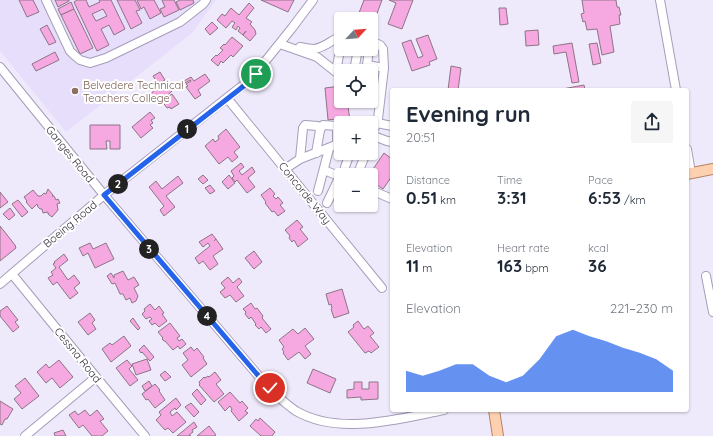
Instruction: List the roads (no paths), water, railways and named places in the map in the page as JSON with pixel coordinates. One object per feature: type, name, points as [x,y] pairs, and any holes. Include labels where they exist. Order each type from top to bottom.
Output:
[{"type":"main road","points":[[689,174],[713,169]]},
{"type":"main road","points":[[494,412],[498,436]]},
{"type":"street","points":[[46,0],[70,51],[80,60],[90,63],[106,58],[180,22],[206,0]]},
{"type":"street","name":"Boeing Road","points":[[0,284],[104,195],[251,79],[313,0]]},
{"type":"street","points":[[660,0],[676,88]]},
{"type":"street","points":[[281,42],[313,49],[318,48],[334,39]]},
{"type":"street","points":[[281,42],[317,57],[334,69]]},
{"type":"street","points":[[378,44],[383,49],[384,68],[378,118]]},
{"type":"street","points":[[317,57],[318,48]]},
{"type":"street","name":"Ganges Road","points":[[0,67],[104,195],[256,373],[270,388],[296,411],[322,422],[358,425],[386,422],[434,412]]},
{"type":"street","points":[[378,68],[384,68]]},
{"type":"street","name":"Concorde Way","points":[[227,98],[382,288]]},
{"type":"street","points":[[378,123],[390,126]]},
{"type":"street","points":[[316,153],[320,130],[323,125],[334,126]]},
{"type":"street","points":[[300,159],[304,126],[318,126],[320,130]]},
{"type":"street","points":[[378,138],[390,141]]},
{"type":"street","points":[[285,169],[300,159],[334,146]]},
{"type":"street","points":[[318,191],[329,149]]},
{"type":"street","points":[[345,167],[348,160]]},
{"type":"street","points":[[324,170],[334,174]]},
{"type":"street","points":[[327,203],[334,190]]},
{"type":"street","points":[[378,193],[390,198]]},
{"type":"street","name":"Cessna Road","points":[[12,274],[145,436]]},
{"type":"street","points":[[706,276],[713,312]]},
{"type":"street","points":[[25,436],[96,377]]},
{"type":"place","name":"Belvedere Technical Teachers College","points":[[75,91]]}]
